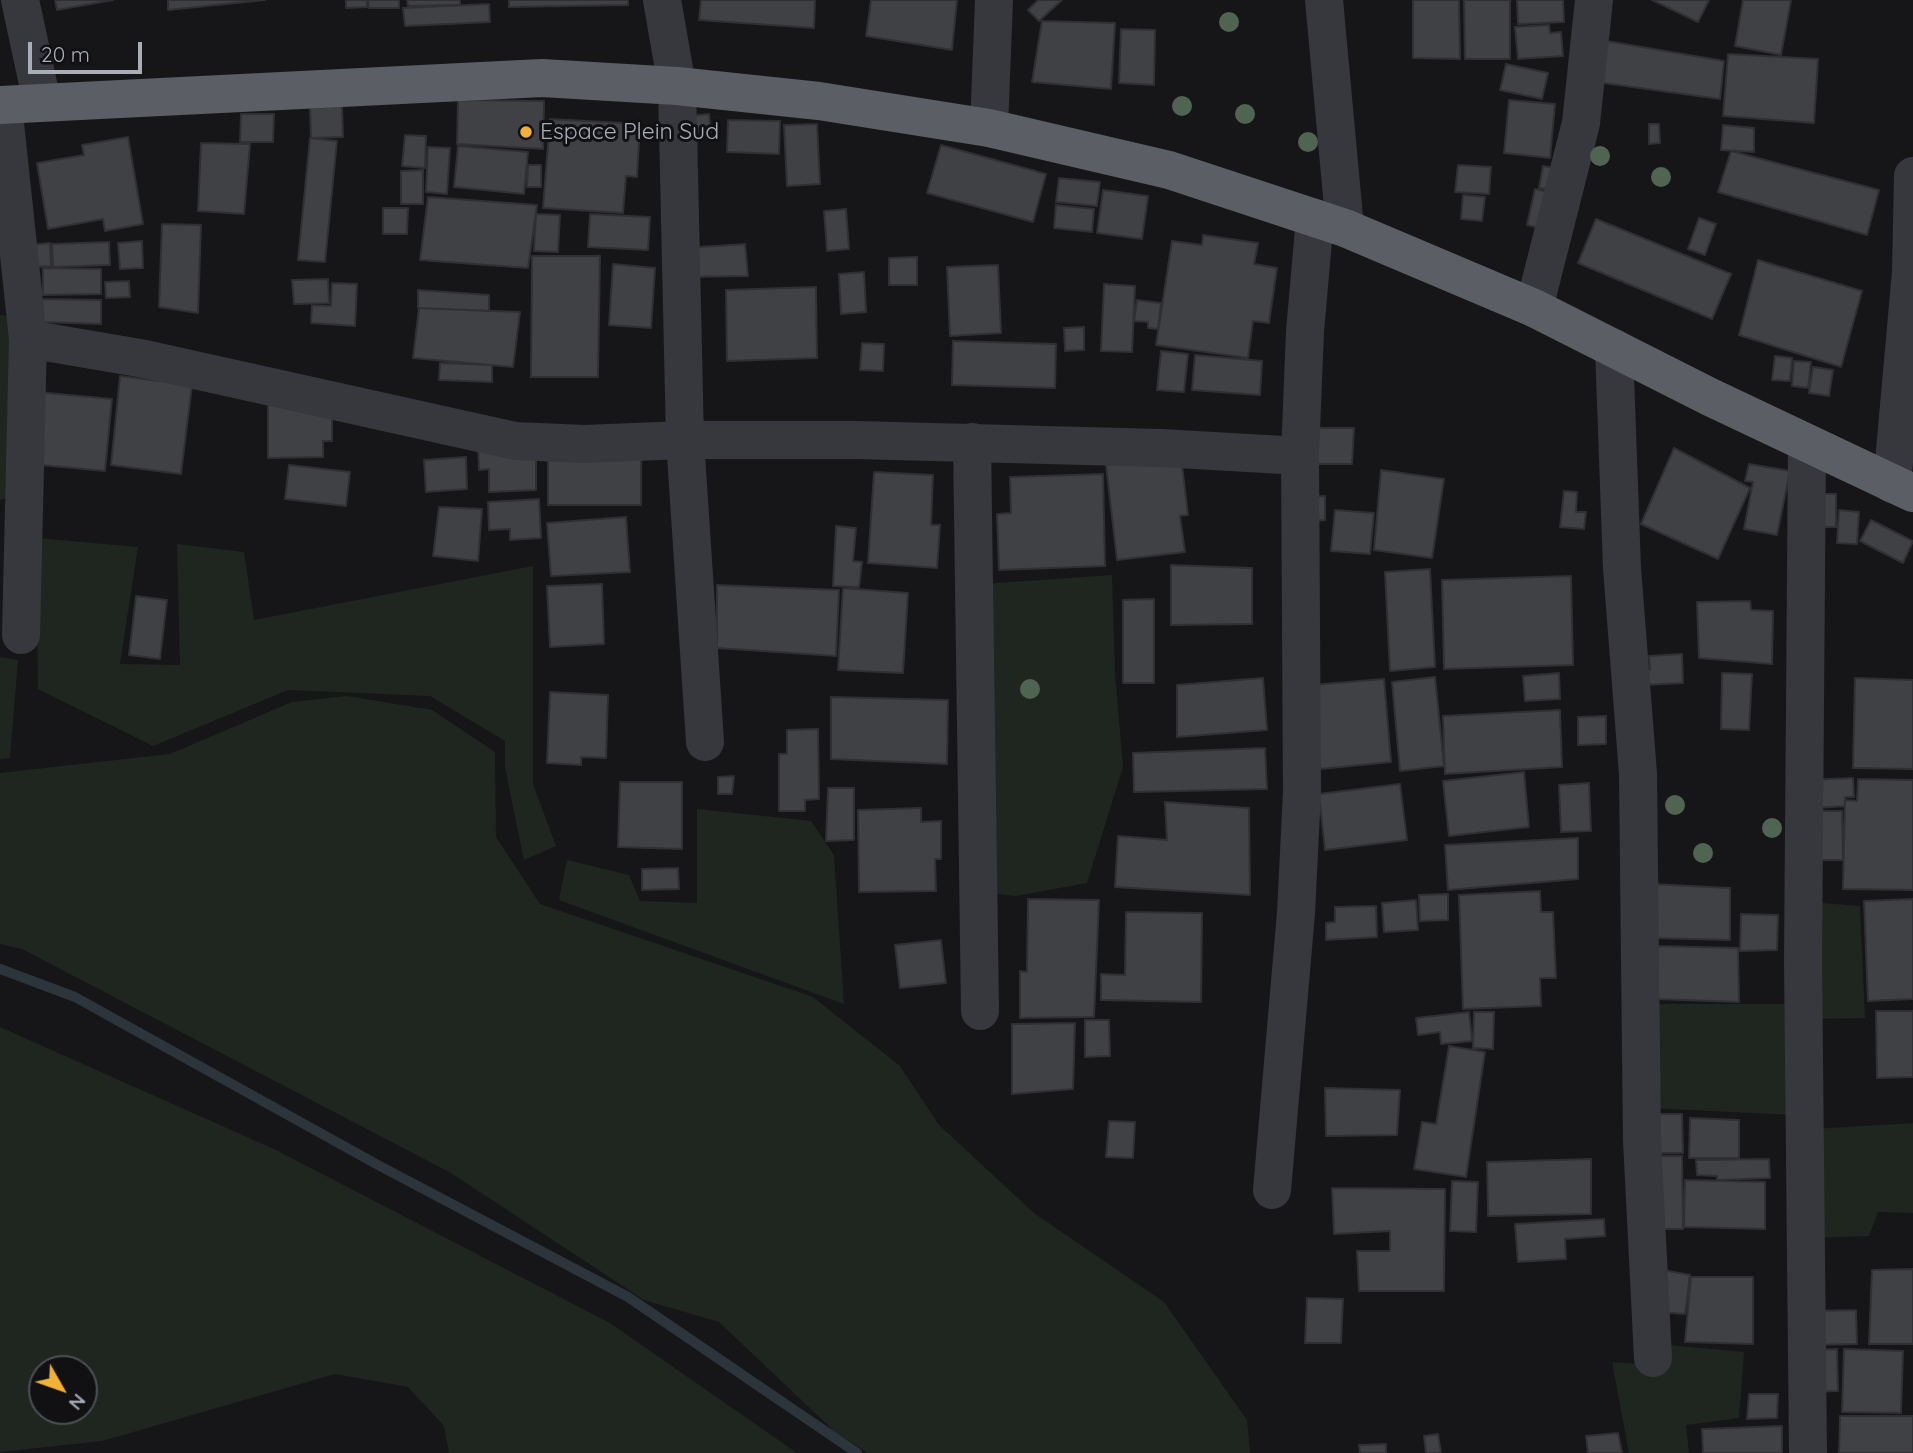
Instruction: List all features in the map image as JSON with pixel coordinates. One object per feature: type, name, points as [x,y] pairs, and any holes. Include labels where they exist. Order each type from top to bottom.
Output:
[{"type":"highway","points":[[1,105],[542,78],[677,86],[820,101],[989,128],[1169,170],[1330,223],[1534,308],[1902,489]]},
{"type":"street","points":[[20,0],[42,102]]},
{"type":"street","points":[[662,0],[667,41],[677,86],[685,440],[705,742]]},
{"type":"street","points":[[989,128],[994,0]]},
{"type":"street","points":[[1272,1190],[1296,913],[1302,792],[1300,456],[1305,331],[1330,223],[1324,0]]},
{"type":"street","points":[[1534,308],[1581,123],[1594,0]]},
{"type":"street","points":[[1,105],[28,339],[21,635]]},
{"type":"street","points":[[1902,489],[1913,176]]},
{"type":"street","points":[[28,339],[145,359],[515,441],[584,444],[685,440],[972,442],[1161,447],[1300,456]]},
{"type":"street","points":[[1614,348],[1622,568],[1638,774],[1642,1140],[1653,1358]]},
{"type":"street","points":[[972,442],[980,1012]]},
{"type":"street","points":[[1807,444],[1803,961],[1808,1453]]},
{"type":"shaded area","points":[[0,315],[13,317],[9,497],[0,500]]},
{"type":"shaded area","points":[[36,538],[138,547],[120,664],[180,665],[177,544],[244,552],[254,620],[533,566],[533,784],[556,846],[524,860],[505,768],[505,741],[430,696],[288,690],[153,746],[38,689]]},
{"type":"shaded area","points":[[1112,575],[1115,673],[1123,767],[1087,883],[1016,896],[988,893],[983,584]]},
{"type":"shaded area","points":[[0,657],[18,660],[10,758],[0,759]]},
{"type":"shaded area","points":[[347,696],[432,710],[495,752],[496,837],[540,904],[813,997],[900,1066],[939,1125],[1034,1213],[1164,1302],[1247,1420],[1250,1453],[868,1453],[835,1432],[719,1322],[644,1300],[451,1173],[22,949],[0,944],[0,773],[170,754],[292,702]]},
{"type":"shaded area","points":[[697,809],[811,821],[834,855],[844,1004],[559,900],[567,860],[629,875],[640,901],[697,903]]},
{"type":"shaded area","points":[[1810,902],[1860,906],[1865,1018],[1810,1019]]},
{"type":"shaded area","points":[[1649,1004],[1795,1004],[1795,1115],[1649,1108]]},
{"type":"shaded area","points":[[0,1027],[276,1150],[610,1323],[797,1453],[449,1453],[444,1426],[408,1387],[335,1374],[102,1441],[0,1452]]},
{"type":"shaded area","points":[[1913,1123],[1913,1213],[1878,1212],[1869,1236],[1813,1238],[1813,1129]]},
{"type":"shaded area","points":[[1668,1345],[1744,1352],[1739,1418],[1686,1425],[1689,1453],[1629,1453],[1612,1362],[1669,1366]]},
{"type":"building","points":[[55,0],[113,0],[57,10]]},
{"type":"building","points":[[168,0],[265,0],[168,10]]},
{"type":"building","points":[[346,0],[367,0],[367,7],[346,8]]},
{"type":"building","points":[[368,0],[399,0],[399,8],[369,8]]},
{"type":"building","points":[[407,0],[460,0],[460,5],[408,6]]},
{"type":"building","points":[[509,0],[628,0],[628,5],[509,7]]},
{"type":"building","points":[[701,0],[815,0],[814,28],[699,20]]},
{"type":"building","points":[[871,0],[957,0],[952,50],[866,36]]},
{"type":"building","points":[[1038,0],[1062,0],[1039,21],[1028,10]]},
{"type":"building","points":[[1413,0],[1459,0],[1460,59],[1413,58]]},
{"type":"building","points":[[1464,0],[1510,0],[1510,59],[1465,59]]},
{"type":"building","points":[[1517,0],[1563,0],[1564,22],[1518,24]]},
{"type":"building","points":[[1652,0],[1709,0],[1698,22]]},
{"type":"building","points":[[1743,0],[1791,0],[1781,55],[1735,46]]},
{"type":"building","points":[[489,4],[490,22],[405,26],[403,8]]},
{"type":"building","points":[[1042,21],[1115,23],[1111,89],[1032,82]]},
{"type":"building","points":[[1549,25],[1550,33],[1561,32],[1563,56],[1518,59],[1515,27]]},
{"type":"building","points":[[1121,29],[1155,30],[1154,85],[1119,83]]},
{"type":"building","points":[[1601,40],[1724,61],[1720,99],[1596,82]]},
{"type":"building","points":[[1728,54],[1818,59],[1814,123],[1723,116]]},
{"type":"building","points":[[1506,64],[1548,73],[1542,99],[1500,90]]},
{"type":"building","points":[[458,100],[544,101],[543,149],[457,144]]},
{"type":"building","points":[[1509,100],[1555,104],[1550,158],[1504,153]]},
{"type":"building","points":[[342,106],[343,137],[311,138],[310,108]]},
{"type":"building","points":[[241,114],[274,114],[273,142],[240,142]]},
{"type":"building","points":[[709,114],[711,132],[690,134],[688,116]]},
{"type":"building","points":[[550,119],[640,124],[637,177],[626,176],[623,213],[543,208]]},
{"type":"building","points":[[728,120],[780,121],[779,154],[727,152]]},
{"type":"building","points":[[817,124],[820,184],[787,186],[784,125]]},
{"type":"building","points":[[1649,124],[1659,124],[1660,143],[1649,144]]},
{"type":"building","points":[[1723,125],[1754,128],[1754,152],[1721,150]]},
{"type":"building","points":[[405,135],[426,136],[425,168],[402,166]]},
{"type":"building","points":[[128,137],[143,224],[105,231],[103,219],[48,229],[37,163],[84,155],[82,145]]},
{"type":"building","points":[[310,138],[337,141],[325,262],[298,260]]},
{"type":"building","points":[[201,143],[250,144],[244,214],[198,211]]},
{"type":"building","points":[[941,145],[1046,174],[1033,222],[927,193]]},
{"type":"building","points":[[458,146],[528,152],[524,194],[454,187]]},
{"type":"building","points":[[428,147],[450,148],[447,194],[426,192]]},
{"type":"building","points":[[1731,151],[1879,190],[1867,235],[1718,192]]},
{"type":"building","points":[[528,165],[541,165],[541,187],[527,187]]},
{"type":"building","points":[[1458,165],[1491,167],[1489,194],[1455,192]]},
{"type":"building","points":[[1543,166],[1566,170],[1562,191],[1539,188]]},
{"type":"building","points":[[423,170],[423,204],[401,204],[401,171]]},
{"type":"building","points":[[1059,178],[1100,182],[1097,206],[1056,202]]},
{"type":"building","points":[[1535,189],[1560,195],[1552,231],[1527,225]]},
{"type":"building","points":[[1103,190],[1148,196],[1142,239],[1097,233]]},
{"type":"building","points":[[1463,195],[1485,197],[1482,221],[1461,219]]},
{"type":"building","points":[[428,197],[537,205],[528,268],[420,260]]},
{"type":"building","points":[[1056,205],[1094,209],[1092,232],[1054,228]]},
{"type":"building","points":[[383,208],[408,208],[407,234],[383,234]]},
{"type":"building","points":[[846,209],[849,249],[827,251],[824,211]]},
{"type":"building","points":[[536,214],[560,215],[558,252],[534,251]]},
{"type":"building","points":[[590,214],[650,217],[648,250],[588,247]]},
{"type":"building","points":[[1699,218],[1716,224],[1705,255],[1688,249]]},
{"type":"building","points":[[1596,219],[1731,274],[1712,319],[1578,263]]},
{"type":"building","points":[[162,224],[201,225],[198,313],[159,307]]},
{"type":"building","points":[[1203,235],[1258,243],[1254,264],[1277,268],[1269,323],[1253,321],[1248,358],[1156,345],[1172,241],[1202,245]]},
{"type":"building","points":[[142,241],[143,268],[120,269],[118,243]]},
{"type":"building","points":[[109,242],[110,265],[53,267],[52,244]]},
{"type":"building","points":[[50,243],[51,266],[31,267],[30,245]]},
{"type":"building","points":[[745,244],[748,276],[685,277],[684,248]]},
{"type":"building","points":[[532,256],[600,256],[598,377],[531,377]]},
{"type":"building","points":[[917,257],[917,285],[889,285],[889,258]]},
{"type":"building","points":[[1758,260],[1862,291],[1841,367],[1739,335]]},
{"type":"building","points":[[613,264],[655,268],[651,328],[609,325]]},
{"type":"building","points":[[998,265],[1001,333],[950,336],[947,267]]},
{"type":"building","points":[[43,268],[101,269],[101,294],[43,295]]},
{"type":"building","points":[[864,272],[866,312],[841,314],[839,274]]},
{"type":"building","points":[[328,279],[329,303],[294,304],[292,280]]},
{"type":"building","points":[[129,281],[130,297],[106,298],[105,282]]},
{"type":"building","points":[[332,283],[357,284],[355,326],[311,323],[312,305],[331,306]]},
{"type":"building","points":[[1104,284],[1135,286],[1132,352],[1101,351]]},
{"type":"building","points":[[816,287],[817,358],[727,361],[726,290]]},
{"type":"building","points":[[418,290],[489,295],[489,311],[418,308]]},
{"type":"building","points":[[42,299],[101,300],[101,324],[43,322]]},
{"type":"building","points":[[1137,300],[1161,303],[1158,329],[1148,328],[1148,322],[1134,321]]},
{"type":"building","points":[[419,308],[520,312],[513,367],[413,358]]},
{"type":"building","points":[[1084,327],[1084,350],[1065,351],[1064,328]]},
{"type":"building","points":[[953,341],[1056,344],[1055,388],[952,385]]},
{"type":"building","points":[[862,343],[884,344],[883,371],[860,370]]},
{"type":"building","points":[[1161,351],[1188,354],[1184,392],[1157,390]]},
{"type":"building","points":[[1195,355],[1262,361],[1260,395],[1192,390]]},
{"type":"building","points":[[1775,356],[1792,358],[1790,381],[1772,380]]},
{"type":"building","points":[[1794,361],[1811,362],[1808,388],[1792,386]]},
{"type":"building","points":[[440,363],[492,365],[492,382],[439,380]]},
{"type":"building","points":[[1813,367],[1833,370],[1829,396],[1809,393]]},
{"type":"building","points":[[120,376],[192,385],[181,474],[111,465]]},
{"type":"building","points":[[268,391],[332,408],[332,441],[323,441],[323,457],[268,458]]},
{"type":"building","points":[[37,392],[112,399],[105,471],[31,464]]},
{"type":"building","points":[[1310,428],[1354,428],[1352,464],[1309,464]]},
{"type":"building","points":[[536,441],[536,490],[489,492],[489,469],[479,470],[478,443]]},
{"type":"building","points":[[1674,448],[1750,488],[1718,559],[1641,524]]},
{"type":"building","points":[[641,449],[641,505],[548,505],[548,450]]},
{"type":"building","points":[[1181,456],[1188,515],[1180,516],[1185,552],[1117,560],[1106,465]]},
{"type":"building","points":[[466,457],[467,489],[426,492],[424,460]]},
{"type":"building","points":[[1749,464],[1790,471],[1777,535],[1744,529],[1753,482],[1745,481]]},
{"type":"building","points":[[289,465],[350,472],[346,506],[285,499]]},
{"type":"building","points":[[1381,470],[1444,479],[1432,558],[1374,550]]},
{"type":"building","points":[[874,472],[933,475],[931,525],[940,525],[937,568],[868,563]]},
{"type":"building","points":[[1103,474],[1105,566],[999,570],[997,514],[1011,513],[1010,477]]},
{"type":"building","points":[[1564,491],[1577,492],[1576,512],[1586,512],[1584,529],[1560,527]]},
{"type":"building","points":[[1810,494],[1836,494],[1836,527],[1810,527]]},
{"type":"building","points":[[1325,496],[1325,520],[1305,521],[1304,497]]},
{"type":"building","points":[[539,499],[541,538],[510,540],[510,529],[489,530],[488,502]]},
{"type":"building","points":[[439,507],[482,509],[478,561],[433,556]]},
{"type":"building","points":[[1335,510],[1374,513],[1370,554],[1331,551]]},
{"type":"building","points":[[1839,510],[1859,512],[1857,544],[1837,543]]},
{"type":"building","points":[[626,517],[630,572],[551,576],[547,523]]},
{"type":"building","points":[[1871,520],[1913,541],[1903,563],[1860,541]]},
{"type":"building","points":[[836,526],[856,528],[853,561],[862,562],[859,587],[833,586]]},
{"type":"building","points":[[1171,565],[1252,568],[1252,624],[1171,625]]},
{"type":"building","points":[[1430,569],[1435,667],[1390,671],[1385,572]]},
{"type":"building","points":[[1571,576],[1573,665],[1444,669],[1442,580]]},
{"type":"building","points":[[602,584],[604,644],[550,647],[547,586]]},
{"type":"building","points":[[717,585],[839,590],[836,656],[717,648]]},
{"type":"building","points":[[843,588],[908,593],[903,673],[838,670]]},
{"type":"building","points":[[136,596],[167,600],[160,659],[129,655]]},
{"type":"building","points":[[1154,599],[1154,683],[1123,683],[1123,600]]},
{"type":"building","points":[[1750,601],[1751,610],[1773,611],[1772,664],[1699,658],[1697,602]]},
{"type":"building","points":[[1682,654],[1683,683],[1643,685],[1643,671],[1650,670],[1649,656]]},
{"type":"building","points":[[1559,673],[1560,699],[1525,701],[1523,676]]},
{"type":"building","points":[[1722,673],[1752,674],[1749,730],[1721,729]]},
{"type":"building","points":[[1435,677],[1444,766],[1400,771],[1392,682]]},
{"type":"building","points":[[1263,678],[1267,730],[1177,737],[1177,685]]},
{"type":"building","points":[[1855,678],[1913,680],[1913,769],[1853,768]]},
{"type":"building","points":[[1384,679],[1391,762],[1320,769],[1312,685]]},
{"type":"building","points":[[550,692],[608,695],[606,758],[581,757],[581,765],[547,763]]},
{"type":"building","points":[[831,697],[948,700],[947,764],[831,759]]},
{"type":"building","points":[[1560,710],[1562,767],[1445,774],[1443,716]]},
{"type":"building","points":[[1606,716],[1606,744],[1578,745],[1578,717]]},
{"type":"building","points":[[818,729],[819,799],[805,800],[805,811],[779,811],[779,754],[787,754],[787,730]]},
{"type":"building","points":[[1265,748],[1267,789],[1134,792],[1133,753]]},
{"type":"building","points":[[1524,772],[1529,827],[1449,836],[1443,781]]},
{"type":"building","points":[[734,776],[732,794],[718,794],[718,777]]},
{"type":"building","points":[[1853,778],[1854,797],[1845,797],[1845,806],[1816,808],[1808,780]]},
{"type":"building","points":[[1858,779],[1913,780],[1913,890],[1843,889],[1845,800],[1857,801]]},
{"type":"building","points":[[620,782],[682,782],[682,849],[618,847]]},
{"type":"building","points":[[1589,783],[1591,831],[1561,832],[1559,785]]},
{"type":"building","points":[[1400,784],[1407,840],[1325,850],[1319,794]]},
{"type":"building","points":[[828,788],[854,788],[854,840],[826,841]]},
{"type":"building","points":[[1165,802],[1249,808],[1250,895],[1115,887],[1118,836],[1167,840]]},
{"type":"building","points":[[921,808],[921,822],[941,821],[941,859],[935,859],[936,891],[859,892],[858,810]]},
{"type":"building","points":[[1817,811],[1842,811],[1843,860],[1817,860]]},
{"type":"building","points":[[1578,838],[1578,879],[1448,890],[1445,845]]},
{"type":"building","points":[[678,868],[679,889],[642,890],[642,869]]},
{"type":"building","points":[[1652,884],[1730,888],[1730,940],[1653,938]]},
{"type":"building","points":[[1540,891],[1541,912],[1553,912],[1556,978],[1540,978],[1541,1006],[1463,1009],[1459,895]]},
{"type":"building","points":[[1448,894],[1448,920],[1420,921],[1419,895]]},
{"type":"building","points":[[1028,899],[1099,900],[1094,1017],[1020,1018],[1020,971],[1027,972]]},
{"type":"building","points":[[1913,899],[1913,999],[1868,1001],[1864,901]]},
{"type":"building","points":[[1416,900],[1418,930],[1384,932],[1382,903]]},
{"type":"building","points":[[1376,906],[1377,937],[1326,940],[1326,923],[1335,922],[1335,907]]},
{"type":"building","points":[[1126,912],[1202,913],[1201,1002],[1101,1000],[1101,974],[1125,975]]},
{"type":"building","points":[[1741,914],[1778,915],[1777,950],[1740,951]]},
{"type":"building","points":[[941,940],[946,983],[900,988],[895,945]]},
{"type":"building","points":[[1656,946],[1738,948],[1739,1002],[1656,999]]},
{"type":"building","points":[[1876,1011],[1913,1011],[1913,1077],[1877,1078]]},
{"type":"building","points":[[1469,1012],[1472,1041],[1441,1044],[1440,1032],[1418,1035],[1416,1018]]},
{"type":"building","points":[[1474,1012],[1494,1012],[1493,1049],[1473,1048]]},
{"type":"building","points":[[1085,1020],[1109,1020],[1110,1056],[1085,1057]]},
{"type":"building","points":[[1075,1023],[1073,1089],[1012,1094],[1012,1024]]},
{"type":"building","points":[[1449,1046],[1485,1052],[1466,1177],[1414,1169],[1422,1122],[1436,1124]]},
{"type":"building","points":[[1325,1088],[1400,1090],[1397,1135],[1326,1136]]},
{"type":"building","points":[[1652,1114],[1682,1114],[1683,1153],[1652,1153]]},
{"type":"building","points":[[1690,1118],[1739,1120],[1739,1158],[1689,1158]]},
{"type":"building","points":[[1109,1121],[1135,1122],[1133,1158],[1106,1157]]},
{"type":"building","points":[[1651,1156],[1682,1156],[1683,1229],[1652,1229]]},
{"type":"building","points":[[1591,1159],[1591,1214],[1488,1216],[1487,1162]]},
{"type":"building","points":[[1769,1159],[1770,1178],[1717,1180],[1717,1176],[1697,1175],[1696,1160]]},
{"type":"building","points":[[1685,1180],[1765,1182],[1765,1229],[1684,1227]]},
{"type":"building","points":[[1452,1181],[1478,1182],[1476,1232],[1450,1231]]},
{"type":"building","points":[[1332,1188],[1445,1189],[1444,1291],[1359,1291],[1357,1251],[1390,1251],[1390,1231],[1334,1234]]},
{"type":"building","points":[[1604,1219],[1605,1236],[1565,1239],[1566,1259],[1518,1262],[1515,1224]]},
{"type":"building","points":[[1913,1269],[1913,1344],[1869,1344],[1872,1270]]},
{"type":"building","points":[[1663,1270],[1690,1275],[1685,1314],[1659,1312]]},
{"type":"building","points":[[1691,1277],[1753,1277],[1753,1344],[1685,1342]]},
{"type":"building","points":[[1307,1298],[1343,1299],[1341,1343],[1305,1343]]},
{"type":"building","points":[[1856,1310],[1857,1344],[1814,1345],[1812,1311]]},
{"type":"building","points":[[1837,1349],[1838,1391],[1810,1392],[1809,1350]]},
{"type":"building","points":[[1844,1349],[1903,1351],[1901,1413],[1842,1412]]},
{"type":"building","points":[[1749,1394],[1778,1394],[1777,1418],[1747,1419]]},
{"type":"building","points":[[1840,1416],[1913,1416],[1913,1453],[1839,1453]]},
{"type":"building","points":[[1782,1426],[1782,1453],[1703,1453],[1702,1429]]},
{"type":"building","points":[[1618,1433],[1622,1453],[1588,1453],[1586,1436]]},
{"type":"building","points":[[1438,1434],[1441,1453],[1426,1453],[1424,1436]]},
{"type":"building","points":[[1386,1444],[1386,1453],[1360,1453],[1359,1445]]},
{"type":"waterway","points":[[0,969],[75,997],[378,1165],[628,1297],[857,1453]]},
{"type":"place","name":"Espace Plein Sud","points":[[526,132]]}]
